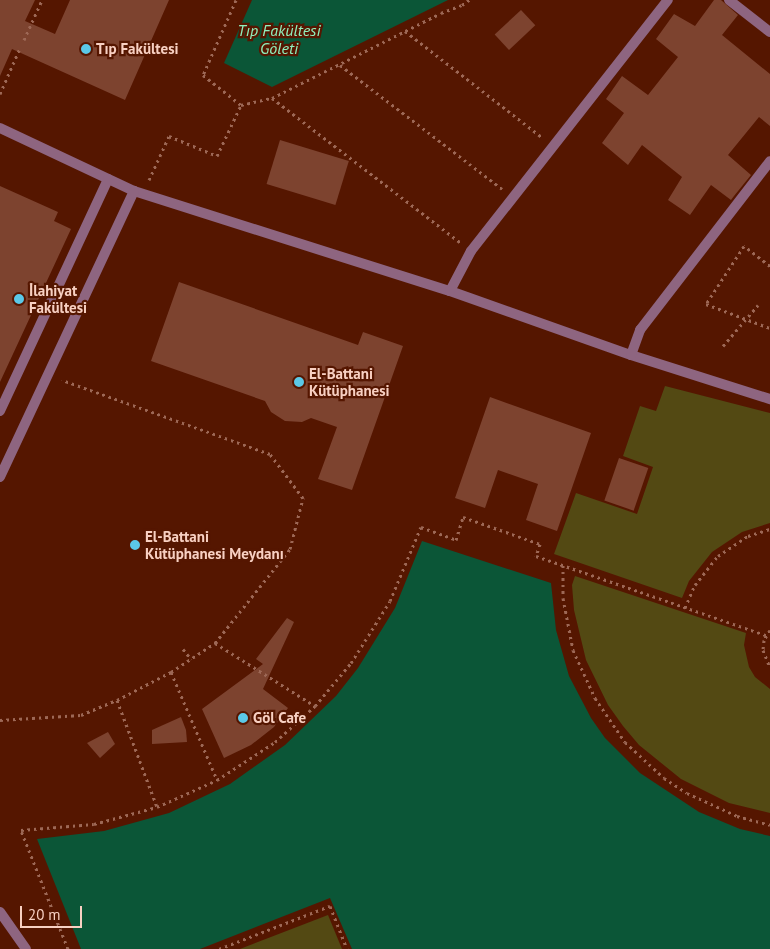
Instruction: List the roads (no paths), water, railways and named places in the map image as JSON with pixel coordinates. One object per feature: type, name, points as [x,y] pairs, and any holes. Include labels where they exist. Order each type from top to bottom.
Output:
[{"type":"street","points":[[450,291],[471,251],[668,0]]},
{"type":"street","points":[[729,0],[770,32]]},
{"type":"street","points":[[0,128],[138,192],[450,291],[630,355],[770,399]]},
{"type":"street","points":[[630,355],[640,330],[770,161]]},
{"type":"street","points":[[0,411],[108,179]]},
{"type":"street","points":[[0,476],[138,192]]},
{"type":"street","points":[[0,912],[26,949]]},
{"type":"water","name":"Tıp Fakültesi Göleti","points":[[252,0],[448,0],[272,87],[224,63]]},
{"type":"water","points":[[422,541],[551,583],[556,630],[569,676],[591,718],[605,738],[640,773],[699,812],[740,829],[770,836],[770,949],[352,949],[330,898],[200,949],[81,949],[37,839],[104,831],[169,813],[230,784],[285,745],[336,696],[358,668],[395,608]]},
{"type":"place","name":"Tıp Fakültesi","points":[[86,49]]},
{"type":"place","name":"İlahiyat Fakültesi","points":[[19,299]]},
{"type":"place","name":"El-Battani Kütüphanesi","points":[[299,382]]},
{"type":"place","name":"El-Battani Kütüphanesi Meydanı","points":[[135,545]]},
{"type":"place","name":"Göl Cafe","points":[[243,718]]}]
